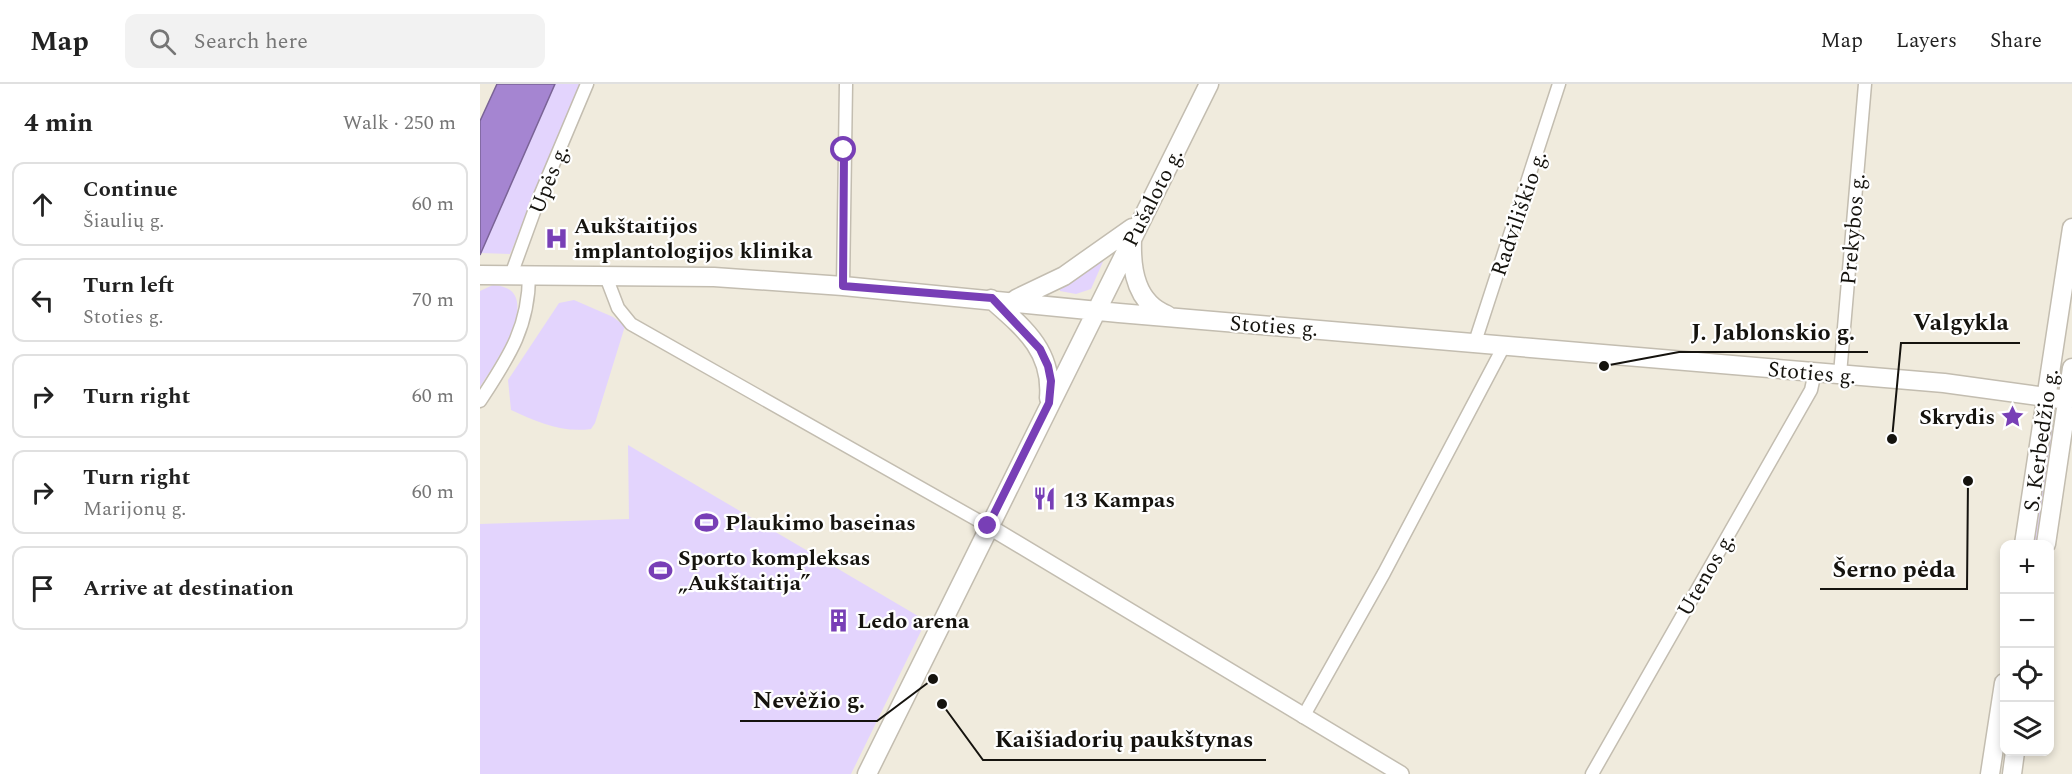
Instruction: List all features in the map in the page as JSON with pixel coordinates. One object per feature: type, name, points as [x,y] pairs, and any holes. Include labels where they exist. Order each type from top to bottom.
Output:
[{"type":"main road","name":"Pušaloto g.","points":[[867,774],[1135,229],[1209,84]]},
{"type":"main road","name":"S. Kerbedžio g.","points":[[2025,540],[2072,228]]},
{"type":"main road","points":[[1011,301],[1064,276],[1135,229]]},
{"type":"main road","points":[[1135,229],[1131,262],[1137,286],[1152,307],[1171,317]]},
{"type":"main road","name":"Stoties g.","points":[[482,275],[605,274],[714,277],[843,286],[992,298],[1171,317],[1840,374],[2067,400]]},
{"type":"main road","points":[[992,298],[1040,349],[1048,366],[1051,381],[1049,403]]},
{"type":"main road","name":"S. Kerbedžio g.","points":[[2047,540],[2072,368]]},
{"type":"main road","points":[[1990,774],[2001,702]]},
{"type":"main road","points":[[2012,774],[2014,756]]},
{"type":"street","name":"Upės g.","points":[[511,274],[539,198],[587,84]]},
{"type":"street","points":[[843,286],[846,84]]},
{"type":"street","name":"Radviliškio g.","points":[[1475,342],[1539,154],[1559,84]]},
{"type":"street","name":"Prekybos g.","points":[[1840,374],[1865,84]]},
{"type":"street","points":[[605,274],[618,308],[632,324],[988,526],[1401,774]]},
{"type":"street","points":[[480,401],[522,328],[528,305],[530,275]]},
{"type":"street","points":[[1304,717],[1390,562],[1505,344]]},
{"type":"street","name":"Utenos g.","points":[[1592,774],[1811,390],[1815,372]]},
{"type":"shaded area","points":[[497,84],[555,84],[480,255],[480,121]]},
{"type":"shaded area","points":[[555,84],[583,84],[510,254],[481,253]]},
{"type":"shaded area","points":[[1105,257],[1091,289],[1076,294],[1060,291],[1060,285]]},
{"type":"shaded area","points":[[493,285],[509,289],[516,299],[517,313],[505,345],[480,387],[480,291]]},
{"type":"shaded area","points":[[574,300],[613,317],[625,326],[595,423],[591,429],[580,430],[560,428],[511,410],[508,380],[559,303]]},
{"type":"shaded area","points":[[2048,428],[2055,429],[2039,540],[2032,540]]},
{"type":"shaded area","name":"Sporto kompleksas „Aukštaitija”","points":[[628,445],[918,616],[924,625],[851,774],[480,774],[480,524],[629,519]]},
{"type":"place","name":"Aukštaitijos implantologijos klinika","points":[[556,238]]},
{"type":"place","name":"J. Jablonskio g.","points":[[1604,366]]},
{"type":"place","name":"Skrydis","points":[[2013,416]]},
{"type":"place","name":"Valgykla","points":[[1892,439]]},
{"type":"place","name":"Šerno pėda","points":[[1968,481]]},
{"type":"place","name":"13 Kampas","points":[[1045,499]]},
{"type":"place","name":"Plaukimo baseinas","points":[[707,522]]},
{"type":"place","name":"Sporto kompleksas „Aukštaitija”","points":[[660,570]]},
{"type":"place","name":"Ledo arena","points":[[839,620]]},
{"type":"place","name":"Nevėžio g.","points":[[933,679]]},
{"type":"place","name":"Kaišiadorių paukštynas","points":[[942,704]]},
{"type":"route","points":[[844,150],[843,286],[992,298],[1028,334],[1040,349],[1048,366],[1051,381],[1049,403],[988,526]]}]
